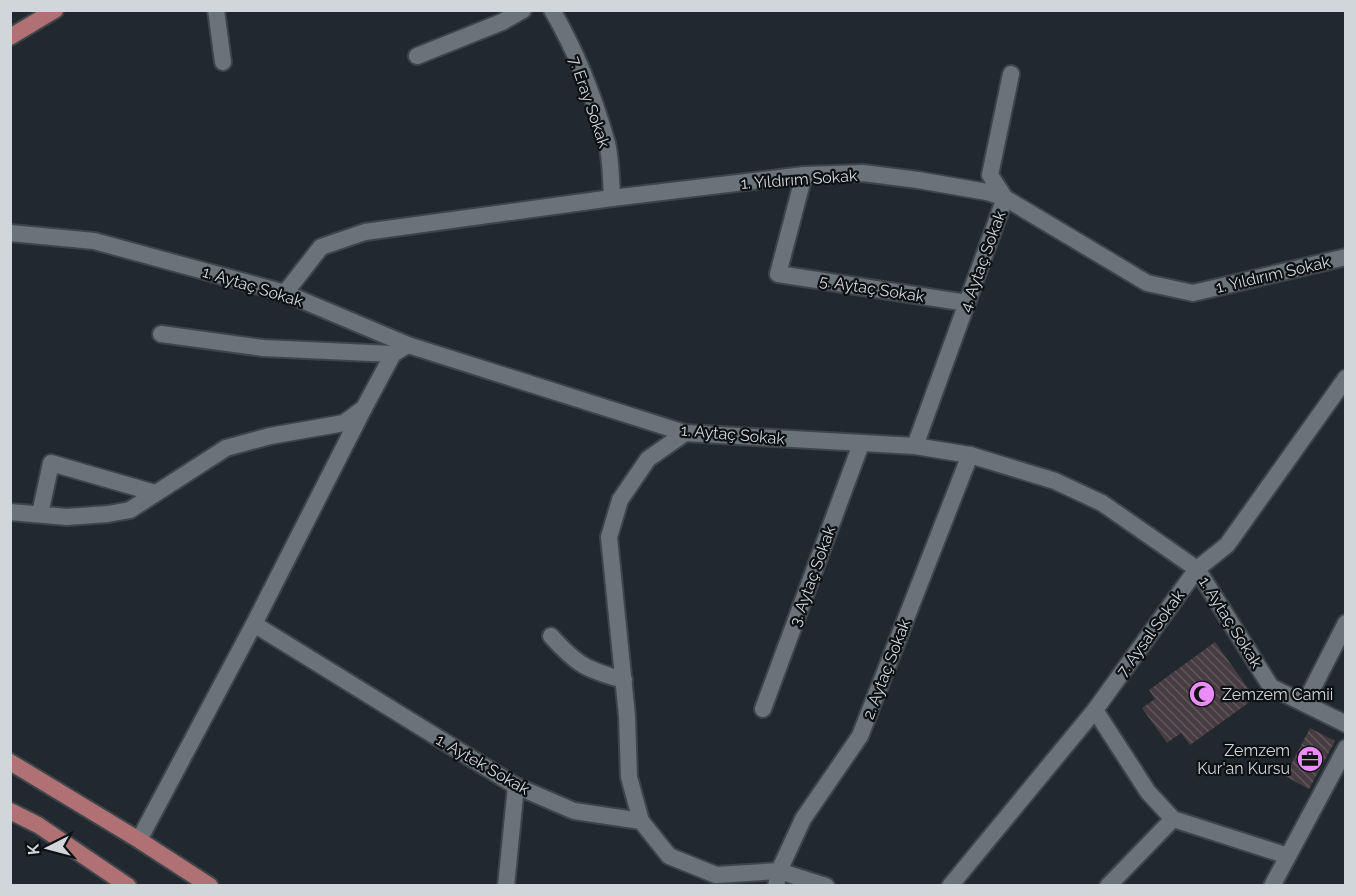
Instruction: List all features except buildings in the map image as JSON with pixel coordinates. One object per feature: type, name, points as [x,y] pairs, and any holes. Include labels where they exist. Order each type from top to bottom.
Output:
[{"type":"main road","points":[[10,37],[55,10]]},
{"type":"main road","points":[[10,762],[210,885]]},
{"type":"main road","points":[[10,811],[38,825],[128,885]]},
{"type":"street","points":[[216,10],[223,62]]},
{"type":"street","points":[[417,56],[502,22],[523,10]]},
{"type":"street","name":"7. Eray Sokak","points":[[552,10],[568,38],[590,93],[607,145],[612,198]]},
{"type":"street","name":"4. Aytaç Sokak","points":[[915,446],[1005,198],[990,175],[1011,74]]},
{"type":"street","name":"1. Yıldırım Sokak","points":[[285,293],[321,247],[365,232],[612,198],[804,175],[863,173],[987,192],[1005,198],[1147,283],[1193,293],[1346,257]]},
{"type":"street","name":"5. Aytaç Sokak","points":[[804,175],[778,274],[967,303]]},
{"type":"street","name":"1. Aytaç Sokak","points":[[10,233],[94,241],[285,293],[408,345],[685,433],[915,446],[970,455],[1055,481],[1102,502],[1197,569],[1271,687],[1346,724]]},
{"type":"street","points":[[161,334],[263,348],[393,354]]},
{"type":"street","points":[[139,840],[254,624],[393,354],[408,345]]},
{"type":"street","name":"7. Aysal Sokak","points":[[950,885],[1095,710],[1197,569],[1227,545],[1346,378]]},
{"type":"street","points":[[10,512],[67,517],[130,510],[226,448],[270,436],[344,423],[364,408]]},
{"type":"street","points":[[685,433],[648,459],[620,500],[609,537],[624,680],[629,777],[641,821],[669,856],[716,874],[777,878],[826,885]]},
{"type":"street","name":"3. Aytaç Sokak","points":[[763,709],[861,444]]},
{"type":"street","name":"2. Aytaç Sokak","points":[[777,878],[802,819],[860,736],[970,455]]},
{"type":"street","points":[[40,514],[51,463],[155,493]]},
{"type":"street","points":[[1305,703],[1346,623]]},
{"type":"street","name":"1. Aytek Sokak","points":[[254,624],[516,786],[574,811],[641,821]]},
{"type":"street","points":[[551,636],[568,655],[593,672],[624,680]]},
{"type":"street","points":[[1095,710],[1148,792],[1173,819],[1288,856]]},
{"type":"street","points":[[1272,885],[1346,748]]},
{"type":"street","points":[[507,885],[516,786]]},
{"type":"street","points":[[1108,885],[1173,819]]},
{"type":"place","name":"Zemzem Camii","points":[[1202,694]]},
{"type":"place","name":"Zemzem Kur'an Kursu","points":[[1310,759]]}]
